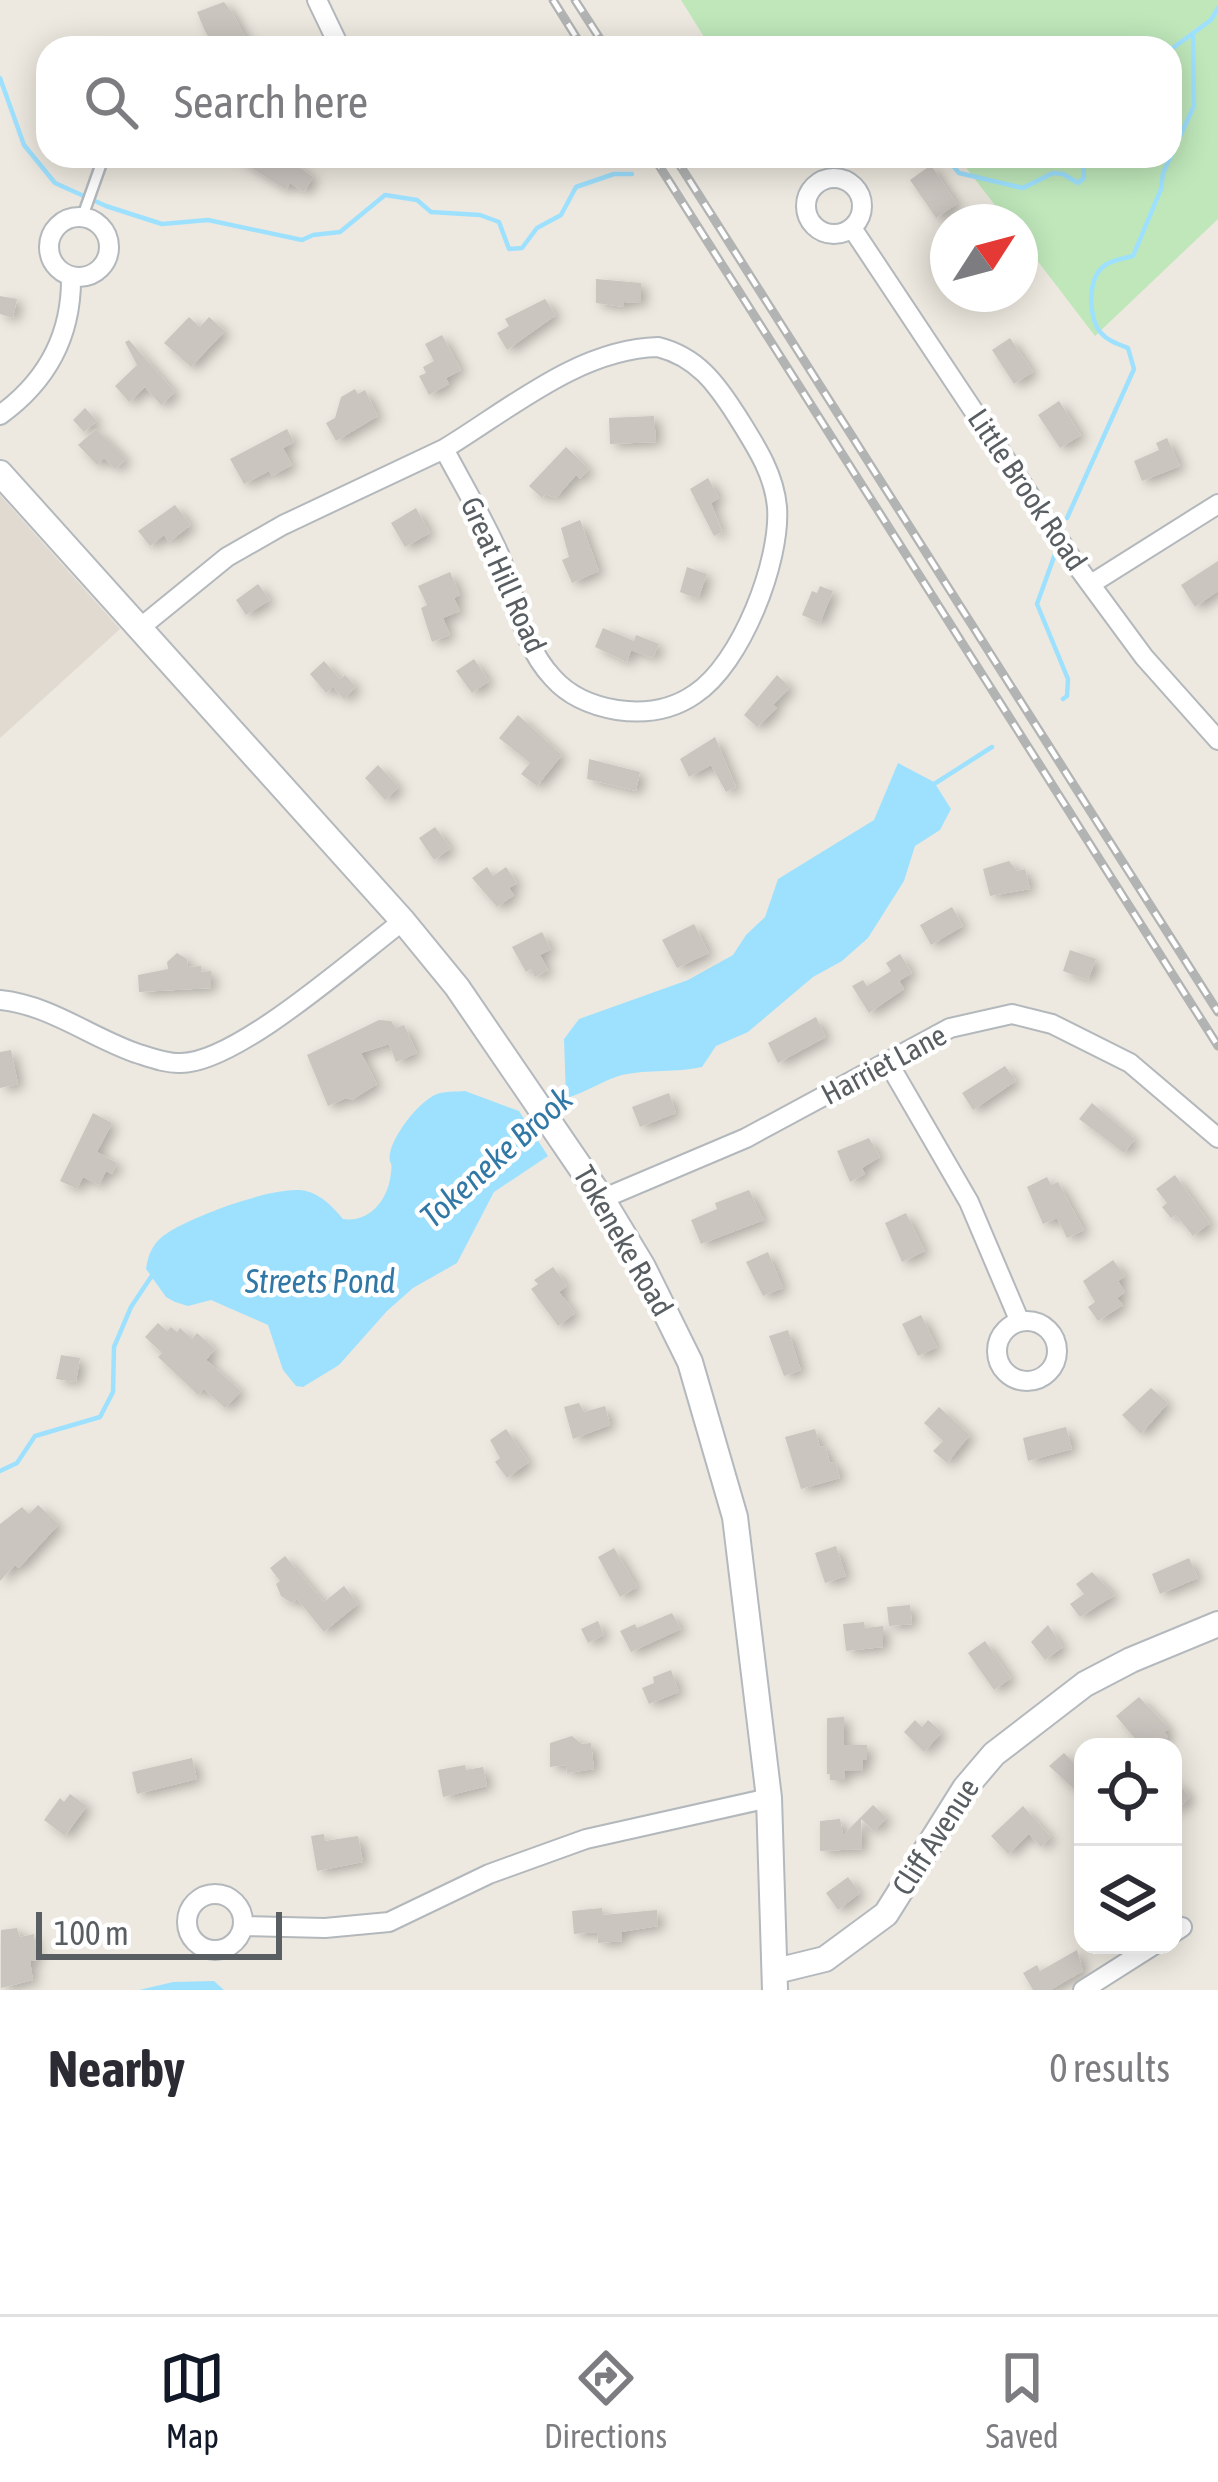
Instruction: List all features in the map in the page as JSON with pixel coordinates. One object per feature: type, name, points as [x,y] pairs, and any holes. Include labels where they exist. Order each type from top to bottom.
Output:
[{"type":"main road","name":"Tokeneke Road","points":[[0,473],[457,987],[643,1267],[690,1361],[735,1517],[769,1798],[775,1981]]},
{"type":"main road","name":"Cliff Avenue","points":[[775,1981],[824,1959],[886,1914],[965,1788],[994,1754],[1085,1684],[1218,1624]]},
{"type":"street","points":[[317,0],[334,36]]},
{"type":"street","points":[[84,213],[105,232],[108,255],[94,274],[71,276],[53,262],[50,239],[64,221],[84,213]]},
{"type":"street","name":"Little Brook Road","points":[[852,228],[1091,584],[1144,657],[1218,740]]},
{"type":"street","points":[[0,415],[28,392],[61,346],[71,276]]},
{"type":"street","name":"Great Hill Road","points":[[141,627],[246,546],[444,448],[607,353],[658,347],[679,352],[700,367],[761,456],[774,484],[773,554],[735,649],[714,678],[679,703],[637,712],[598,706],[565,690],[531,649],[499,554],[444,448]]},
{"type":"street","points":[[1091,584],[1218,504]]},
{"type":"street","points":[[0,1000],[22,1003],[122,1048],[182,1064],[218,1053],[258,1031],[403,921]]},
{"type":"street","name":"Harriet Lane","points":[[602,1199],[746,1138],[950,1028],[1012,1014],[1052,1024],[1130,1063],[1218,1138]]},
{"type":"street","points":[[889,1064],[969,1202],[1020,1322]]},
{"type":"street","points":[[243,1926],[325,1928],[388,1922],[490,1874],[586,1839],[769,1798]]},
{"type":"street","points":[[1083,1990],[1140,1954]]},
{"type":"lane","points":[[84,213],[100,168]]},
{"type":"shaded area","points":[[0,495],[120,629],[0,738]]},
{"type":"green space","points":[[681,0],[1218,0],[1218,219],[1095,336],[1038,262],[1038,204],[994,204],[966,168],[1182,168],[1182,36],[704,36]]},
{"type":"water","points":[[898,763],[934,782],[951,809],[940,830],[915,846],[904,881],[868,938],[748,1032],[716,1046],[702,1067],[622,1075],[566,1098],[564,1039],[579,1019],[688,980],[733,955],[765,917],[778,879],[874,820]]},
{"type":"water","name":"Streets Pond","points":[[465,1091],[519,1111],[548,1156],[494,1192],[457,1263],[413,1288],[339,1365],[303,1387],[296,1386],[283,1370],[268,1325],[211,1300],[188,1306],[175,1302],[146,1269],[151,1251],[163,1236],[254,1197],[306,1191],[322,1198],[343,1219],[370,1213],[386,1191],[390,1153],[408,1119],[437,1094]]},
{"type":"water","points":[[214,1981],[224,1990],[139,1990],[173,1982]]},
{"type":"building","points":[[224,2],[245,36],[208,36],[197,12]]},
{"type":"building","points":[[252,168],[300,168],[313,177],[304,192],[290,183],[286,190]]},
{"type":"building","points":[[927,168],[933,168],[957,204],[930,204],[930,209],[910,180]]},
{"type":"building","points":[[596,279],[641,283],[641,303],[624,302],[624,307],[596,303]]},
{"type":"building","points":[[0,296],[17,299],[13,318],[0,314]]},
{"type":"building","points":[[545,299],[556,315],[507,350],[497,333],[509,326],[505,319]]},
{"type":"building","points":[[189,317],[200,327],[209,317],[225,331],[191,367],[164,343]]},
{"type":"building","points":[[442,335],[461,370],[446,378],[449,384],[429,395],[419,376],[434,361],[425,344]]},
{"type":"building","points":[[1010,338],[1033,372],[1014,384],[992,350]]},
{"type":"building","points":[[129,340],[175,392],[161,405],[145,387],[129,402],[115,386],[137,365],[125,342]]},
{"type":"building","points":[[355,389],[358,394],[365,390],[378,416],[336,441],[326,423],[335,418],[341,397]]},
{"type":"building","points":[[1059,401],[1081,435],[1060,448],[1038,415]]},
{"type":"building","points":[[85,408],[97,421],[84,432],[73,420]]},
{"type":"building","points":[[654,416],[656,442],[610,444],[609,418]]},
{"type":"building","points":[[96,429],[126,459],[115,469],[104,458],[97,465],[78,445]]},
{"type":"building","points":[[287,429],[294,442],[283,448],[292,465],[244,484],[230,459]]},
{"type":"building","points":[[1167,438],[1180,466],[1142,481],[1134,461],[1159,450],[1156,443]]},
{"type":"building","points":[[566,447],[589,469],[580,479],[576,475],[556,498],[545,494],[542,498],[529,486]]},
{"type":"building","points":[[708,478],[719,498],[711,503],[722,532],[714,536],[690,489]]},
{"type":"building","points":[[175,505],[191,525],[169,542],[164,535],[150,546],[138,531]]},
{"type":"building","points":[[416,508],[430,533],[405,547],[391,523]]},
{"type":"building","points":[[580,520],[599,571],[572,583],[562,560],[569,557],[561,528]]},
{"type":"building","points":[[1218,561],[1218,591],[1195,607],[1181,585]]},
{"type":"building","points":[[687,567],[707,574],[698,599],[680,592]]},
{"type":"building","points":[[450,572],[460,595],[454,598],[460,611],[443,618],[450,635],[432,642],[421,608],[427,605],[418,586]]},
{"type":"building","points":[[258,584],[270,600],[246,615],[236,600]]},
{"type":"building","points":[[820,586],[833,591],[820,623],[802,615],[812,591],[817,593]]},
{"type":"building","points":[[603,628],[634,641],[636,635],[659,644],[653,658],[631,650],[627,662],[595,647]]},
{"type":"building","points":[[474,659],[489,681],[472,693],[456,671]]},
{"type":"building","points":[[324,661],[340,679],[345,675],[356,687],[344,699],[333,687],[326,693],[310,674]]},
{"type":"building","points":[[777,675],[790,687],[757,727],[744,715]]},
{"type":"building","points":[[518,715],[562,755],[537,786],[521,774],[530,763],[499,738]]},
{"type":"building","points":[[715,737],[736,787],[726,792],[711,765],[689,777],[680,759]]},
{"type":"building","points":[[589,759],[640,772],[636,791],[587,779]]},
{"type":"building","points":[[378,765],[399,787],[385,800],[365,778]]},
{"type":"building","points":[[435,827],[451,848],[434,860],[419,838]]},
{"type":"building","points":[[1009,861],[1017,871],[1025,869],[1030,889],[990,896],[983,869]]},
{"type":"building","points":[[487,867],[493,876],[506,867],[517,883],[509,888],[514,895],[497,907],[472,878]]},
{"type":"building","points":[[952,907],[963,926],[931,945],[920,925]]},
{"type":"building","points":[[694,924],[709,953],[677,968],[662,940]]},
{"type":"building","points":[[542,932],[551,949],[540,955],[548,970],[535,977],[531,969],[526,972],[512,947]]},
{"type":"building","points":[[1070,950],[1096,959],[1088,980],[1063,971]]},
{"type":"building","points":[[177,953],[187,959],[188,967],[211,971],[211,988],[139,992],[138,975],[168,969],[167,962]]},
{"type":"building","points":[[900,954],[912,973],[899,981],[904,989],[869,1013],[852,986],[863,980],[867,986],[891,971],[886,963]]},
{"type":"building","points":[[816,1017],[826,1037],[778,1063],[768,1043]]},
{"type":"building","points":[[379,1020],[391,1021],[396,1028],[404,1025],[417,1053],[396,1062],[389,1044],[361,1053],[377,1084],[352,1100],[328,1106],[307,1055]]},
{"type":"building","points":[[11,1050],[18,1084],[0,1088],[0,1052]]},
{"type":"building","points":[[1005,1066],[1016,1081],[973,1110],[962,1093]]},
{"type":"building","points":[[669,1093],[676,1113],[640,1127],[632,1107]]},
{"type":"building","points":[[1092,1103],[1135,1139],[1124,1153],[1079,1119]]},
{"type":"building","points":[[93,1113],[112,1123],[97,1152],[117,1163],[99,1185],[83,1177],[77,1189],[60,1181]]},
{"type":"building","points":[[869,1138],[880,1157],[850,1182],[837,1151]]},
{"type":"building","points":[[1175,1175],[1210,1223],[1193,1236],[1176,1215],[1171,1218],[1162,1207],[1167,1203],[1156,1189]]},
{"type":"building","points":[[1047,1177],[1051,1185],[1058,1182],[1084,1230],[1067,1238],[1057,1218],[1043,1224],[1027,1187]]},
{"type":"building","points":[[749,1190],[764,1220],[701,1244],[691,1220],[717,1209],[715,1203]]},
{"type":"building","points":[[906,1213],[925,1251],[902,1262],[885,1223]]},
{"type":"building","points":[[768,1252],[783,1288],[763,1296],[746,1262]]},
{"type":"building","points":[[1113,1260],[1125,1276],[1118,1281],[1125,1292],[1117,1298],[1123,1305],[1098,1321],[1088,1307],[1095,1302],[1083,1281]]},
{"type":"building","points":[[553,1267],[567,1286],[559,1292],[575,1313],[558,1326],[531,1289],[538,1284],[534,1280]]},
{"type":"building","points":[[921,1315],[937,1347],[918,1356],[902,1324]]},
{"type":"building","points":[[158,1323],[167,1331],[180,1328],[192,1339],[197,1333],[215,1349],[206,1360],[241,1391],[225,1408],[204,1389],[198,1395],[158,1357],[162,1353],[145,1337]]},
{"type":"building","points":[[788,1330],[801,1370],[784,1376],[769,1336]]},
{"type":"building","points":[[61,1355],[80,1358],[76,1382],[56,1379]]},
{"type":"building","points":[[1151,1388],[1168,1403],[1141,1434],[1122,1415]]},
{"type":"building","points":[[579,1403],[584,1412],[605,1406],[610,1425],[573,1439],[564,1407]]},
{"type":"building","points":[[939,1407],[970,1435],[947,1463],[933,1451],[943,1441],[924,1423]]},
{"type":"building","points":[[1066,1427],[1072,1449],[1028,1461],[1023,1438]]},
{"type":"building","points":[[506,1429],[529,1462],[507,1478],[495,1462],[500,1458],[490,1440]]},
{"type":"building","points":[[815,1429],[820,1447],[825,1446],[840,1478],[801,1489],[785,1437]]},
{"type":"building","points":[[38,1505],[59,1524],[19,1568],[15,1565],[0,1581],[0,1524],[22,1507],[29,1514]]},
{"type":"building","points":[[836,1546],[846,1576],[825,1583],[815,1553]]},
{"type":"building","points":[[614,1548],[637,1587],[620,1597],[598,1557]]},
{"type":"building","points":[[285,1556],[324,1602],[344,1586],[358,1604],[324,1632],[297,1599],[292,1603],[281,1596],[276,1584],[280,1581],[270,1568]]},
{"type":"building","points":[[1189,1558],[1198,1578],[1160,1594],[1152,1574]]},
{"type":"building","points":[[1092,1572],[1115,1595],[1080,1617],[1070,1604],[1084,1594],[1076,1584]]},
{"type":"building","points":[[910,1605],[912,1624],[889,1626],[887,1607]]},
{"type":"building","points":[[672,1613],[681,1629],[631,1652],[620,1631]]},
{"type":"building","points":[[598,1621],[604,1635],[588,1643],[581,1629]]},
{"type":"building","points":[[864,1622],[865,1628],[883,1626],[883,1647],[846,1651],[843,1624]]},
{"type":"building","points":[[1048,1625],[1063,1647],[1045,1660],[1031,1642]]},
{"type":"building","points":[[985,1641],[1011,1678],[994,1690],[968,1653]]},
{"type":"building","points":[[671,1670],[679,1692],[649,1704],[642,1688]]},
{"type":"building","points":[[1139,1697],[1169,1728],[1164,1732],[1168,1737],[1134,1738],[1116,1716]]},
{"type":"building","points":[[844,1717],[844,1745],[867,1745],[867,1760],[863,1760],[863,1771],[844,1771],[845,1780],[830,1780],[827,1718]]},
{"type":"building","points":[[915,1720],[922,1727],[928,1720],[942,1732],[924,1752],[904,1732]]},
{"type":"building","points":[[572,1736],[582,1744],[591,1743],[594,1769],[567,1773],[566,1765],[550,1767],[550,1743]]},
{"type":"building","points":[[1064,1753],[1074,1763],[1074,1789],[1049,1766]]},
{"type":"building","points":[[192,1758],[197,1779],[137,1794],[132,1772]]},
{"type":"building","points":[[465,1765],[466,1770],[483,1767],[487,1786],[443,1797],[438,1770]]},
{"type":"building","points":[[70,1794],[87,1806],[65,1836],[44,1820],[60,1798],[64,1802]]},
{"type":"building","points":[[873,1805],[887,1818],[874,1831],[861,1819],[862,1849],[820,1851],[820,1821],[840,1819],[843,1835]]},
{"type":"building","points":[[1023,1806],[1051,1837],[1041,1847],[1029,1834],[1008,1854],[991,1836]]},
{"type":"building","points":[[324,1834],[325,1841],[358,1836],[363,1862],[317,1871],[311,1836]]},
{"type":"building","points":[[848,1877],[860,1893],[838,1910],[826,1893]]},
{"type":"building","points":[[602,1908],[603,1915],[657,1910],[658,1926],[621,1932],[622,1941],[598,1943],[597,1932],[574,1934],[572,1911]]},
{"type":"building","points":[[17,1928],[20,1937],[34,1934],[33,1980],[1,1988],[1,1930]]},
{"type":"building","points":[[1074,1952],[1083,1971],[1050,1990],[1033,1990],[1023,1973],[1037,1965],[1040,1971]]},
{"type":"waterway","points":[[1182,41],[1211,20],[1218,8]]},
{"type":"waterway","name":"Tokeneke Brook","points":[[1182,132],[1194,106],[1193,34]]},
{"type":"waterway","points":[[0,78],[24,145],[36,160]]},
{"type":"waterway","points":[[43,168],[55,183],[162,224],[208,220],[302,240],[340,232],[385,195],[417,200],[431,212],[480,215],[499,222],[509,249],[522,248],[537,228],[561,215],[576,187],[614,174],[632,174]]},
{"type":"waterway","points":[[955,168],[959,173],[1023,188],[1053,173],[1078,183],[1084,178],[1084,168]]},
{"type":"waterway","name":"Tokeneke Brook","points":[[1067,518],[1134,369],[1128,348],[1107,338],[1097,326],[1092,289],[1104,266],[1133,256],[1165,168]]},
{"type":"waterway","name":"Tokeneke Brook","points":[[1055,554],[1037,604],[1068,679],[1063,699]]},
{"type":"waterway","name":"Tokeneke Brook","points":[[931,786],[992,747]]},
{"type":"waterway","name":"Tokeneke Brook","points":[[551,1112],[569,1095]]},
{"type":"waterway","name":"Tokeneke Brook","points":[[0,1471],[17,1463],[35,1436],[100,1417],[113,1392],[114,1347],[131,1307],[151,1277],[156,1277]]},
{"type":"railway","points":[[553,0],[576,36]]},
{"type":"railway","points":[[575,0],[598,36]]},
{"type":"railway","points":[[661,168],[1218,1046]]},
{"type":"railway","points":[[682,168],[1218,1012]]}]
